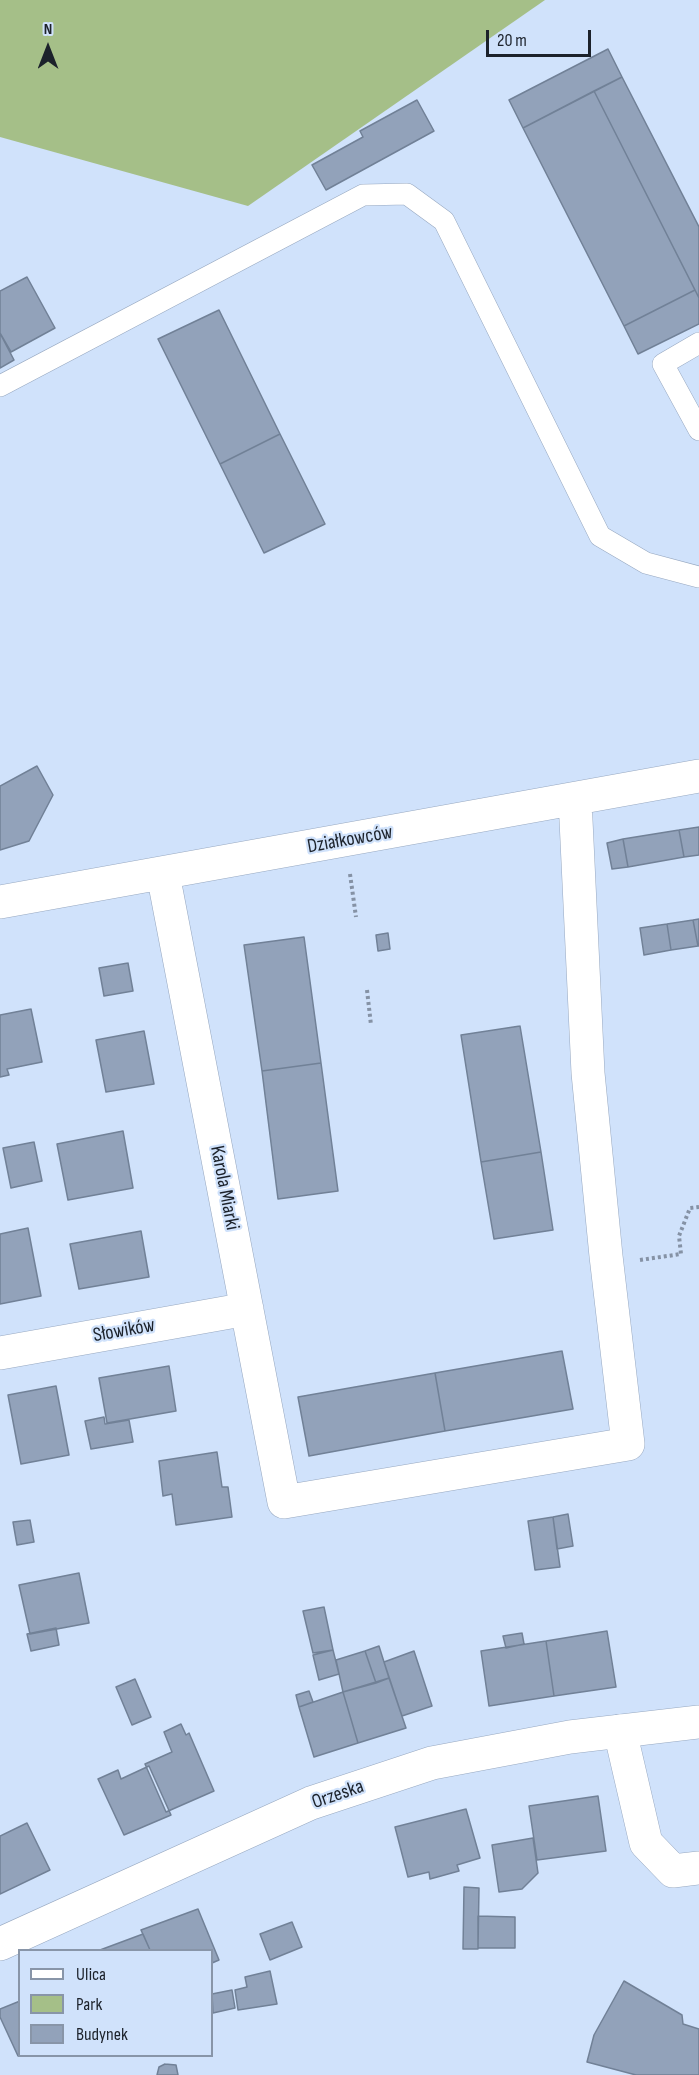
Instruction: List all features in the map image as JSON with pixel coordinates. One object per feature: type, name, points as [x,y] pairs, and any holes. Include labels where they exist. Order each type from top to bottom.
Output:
[{"type":"street","name":"Działkowców","points":[[0,902],[699,776]]},
{"type":"street","points":[[575,799],[588,1073],[607,1266]]},
{"type":"street","name":"Karola Miarki","points":[[163,874],[284,1502],[628,1444],[607,1266]]},
{"type":"street","name":"Słowików","points":[[0,1353],[247,1309]]},
{"type":"street","name":"Orzeska","points":[[0,1944],[311,1803],[432,1763],[570,1737],[699,1722]]},
{"type":"street","points":[[620,1731],[646,1843],[673,1871],[699,1868]]},
{"type":"lane","points":[[0,386],[363,195],[407,194],[444,221],[600,536],[646,563],[699,577]]},
{"type":"lane","points":[[699,343],[663,364],[699,430]]},
{"type":"path","points":[[350,874],[356,917]]},
{"type":"path","points":[[367,990],[371,1025]]},
{"type":"path","points":[[607,1266],[681,1254],[679,1236],[690,1208],[699,1207]]},
{"type":"green space","points":[[0,0],[545,0],[248,206],[0,137]]},
{"type":"building","points":[[608,49],[622,77],[523,128],[509,100]]},
{"type":"building","points":[[622,77],[699,227],[699,298],[594,91]]},
{"type":"building","points":[[594,91],[695,290],[624,326],[523,128]]},
{"type":"building","points":[[417,100],[434,131],[326,190],[312,165],[363,137],[360,131]]},
{"type":"building","points":[[27,277],[55,328],[11,352],[0,333],[0,291]]},
{"type":"building","points":[[695,290],[699,298],[699,324],[638,354],[624,326]]},
{"type":"building","points":[[219,310],[280,434],[220,464],[158,339]]},
{"type":"building","points":[[0,333],[14,360],[0,368]]},
{"type":"building","points":[[280,434],[325,524],[264,553],[220,464]]},
{"type":"building","points":[[37,766],[53,795],[29,841],[0,850],[0,786]]},
{"type":"building","points":[[699,827],[699,855],[684,857],[679,830]]},
{"type":"building","points":[[679,830],[684,857],[628,867],[623,839]]},
{"type":"building","points":[[623,839],[628,867],[612,869],[607,843]]},
{"type":"building","points":[[699,919],[699,946],[698,946],[693,920]]},
{"type":"building","points":[[693,920],[698,946],[671,950],[667,924]]},
{"type":"building","points":[[667,924],[671,950],[644,955],[640,928]]},
{"type":"building","points":[[388,933],[390,949],[378,951],[376,935]]},
{"type":"building","points":[[304,937],[321,1063],[262,1071],[244,945]]},
{"type":"building","points":[[128,963],[133,991],[104,996],[99,968]]},
{"type":"building","points":[[31,1009],[42,1062],[7,1069],[9,1075],[0,1077],[0,1015]]},
{"type":"building","points":[[520,1026],[541,1152],[481,1162],[461,1035]]},
{"type":"building","points":[[144,1031],[154,1084],[106,1092],[96,1040]]},
{"type":"building","points":[[321,1063],[338,1191],[278,1199],[262,1071]]},
{"type":"building","points":[[123,1131],[133,1188],[68,1200],[57,1144]]},
{"type":"building","points":[[34,1142],[42,1181],[11,1188],[3,1148]]},
{"type":"building","points":[[541,1152],[553,1230],[494,1239],[481,1162]]},
{"type":"building","points":[[28,1228],[41,1296],[0,1304],[0,1234]]},
{"type":"building","points":[[141,1231],[149,1277],[79,1289],[70,1244]]},
{"type":"building","points":[[562,1351],[573,1409],[445,1431],[435,1373]]},
{"type":"building","points":[[169,1366],[176,1411],[107,1423],[99,1378]]},
{"type":"building","points":[[435,1373],[445,1431],[309,1456],[298,1397]]},
{"type":"building","points":[[56,1386],[69,1455],[21,1464],[8,1395]]},
{"type":"building","points":[[104,1417],[105,1424],[129,1420],[133,1442],[91,1449],[85,1421]]},
{"type":"building","points":[[217,1452],[222,1487],[228,1487],[232,1517],[176,1525],[172,1494],[163,1496],[159,1461]]},
{"type":"building","points":[[568,1514],[573,1546],[557,1549],[553,1517]]},
{"type":"building","points":[[553,1517],[560,1567],[535,1570],[528,1521]]},
{"type":"building","points":[[30,1520],[34,1542],[17,1545],[13,1522]]},
{"type":"building","points":[[79,1573],[89,1623],[30,1634],[19,1585]]},
{"type":"building","points":[[324,1607],[333,1650],[313,1653],[303,1611]]},
{"type":"building","points":[[56,1628],[59,1645],[31,1651],[27,1634]]},
{"type":"building","points":[[607,1631],[616,1687],[554,1696],[546,1641]]},
{"type":"building","points":[[522,1633],[524,1644],[506,1648],[503,1636]]},
{"type":"building","points":[[546,1641],[554,1696],[489,1706],[481,1651]]},
{"type":"building","points":[[379,1646],[389,1678],[376,1683],[365,1651]]},
{"type":"building","points":[[333,1650],[339,1674],[319,1680],[313,1655]]},
{"type":"building","points":[[365,1651],[376,1683],[343,1692],[336,1660]]},
{"type":"building","points":[[414,1651],[432,1706],[402,1716],[384,1662]]},
{"type":"building","points":[[389,1678],[406,1728],[358,1743],[343,1692]]},
{"type":"building","points":[[135,1679],[151,1717],[132,1725],[116,1687]]},
{"type":"building","points":[[309,1691],[313,1702],[299,1707],[296,1695]]},
{"type":"building","points":[[343,1692],[358,1743],[314,1757],[299,1707]]},
{"type":"building","points":[[181,1724],[186,1735],[189,1733],[214,1791],[166,1812],[145,1764],[172,1752],[164,1732]]},
{"type":"building","points":[[149,1766],[171,1815],[124,1835],[98,1779],[118,1770],[121,1779]]},
{"type":"building","points":[[598,1796],[606,1851],[537,1860],[529,1806]]},
{"type":"building","points":[[466,1809],[480,1858],[457,1865],[459,1871],[430,1879],[429,1872],[408,1877],[395,1827]]},
{"type":"building","points":[[27,1823],[50,1870],[0,1894],[0,1836]]},
{"type":"building","points":[[533,1838],[538,1873],[522,1889],[499,1892],[492,1845]]},
{"type":"building","points":[[464,1887],[479,1888],[478,1949],[463,1949]]},
{"type":"building","points":[[198,1909],[219,1960],[213,1963],[213,1949],[150,1949],[141,1930]]},
{"type":"building","points":[[478,1916],[515,1917],[515,1948],[478,1948]]},
{"type":"building","points":[[292,1922],[302,1947],[270,1960],[260,1934]]},
{"type":"building","points":[[143,1934],[150,1949],[103,1949]]},
{"type":"building","points":[[270,1971],[277,2004],[238,2010],[235,1990],[247,1987],[245,1977]]},
{"type":"building","points":[[624,1981],[682,2015],[683,2024],[699,2029],[699,2075],[636,2075],[587,2062],[594,2035]]},
{"type":"building","points":[[232,1990],[235,2008],[213,2013],[213,1994]]},
{"type":"building","points":[[18,2002],[18,2056],[0,2017],[0,2009]]},
{"type":"building","points":[[165,2064],[176,2065],[178,2075],[157,2075],[159,2067]]}]
